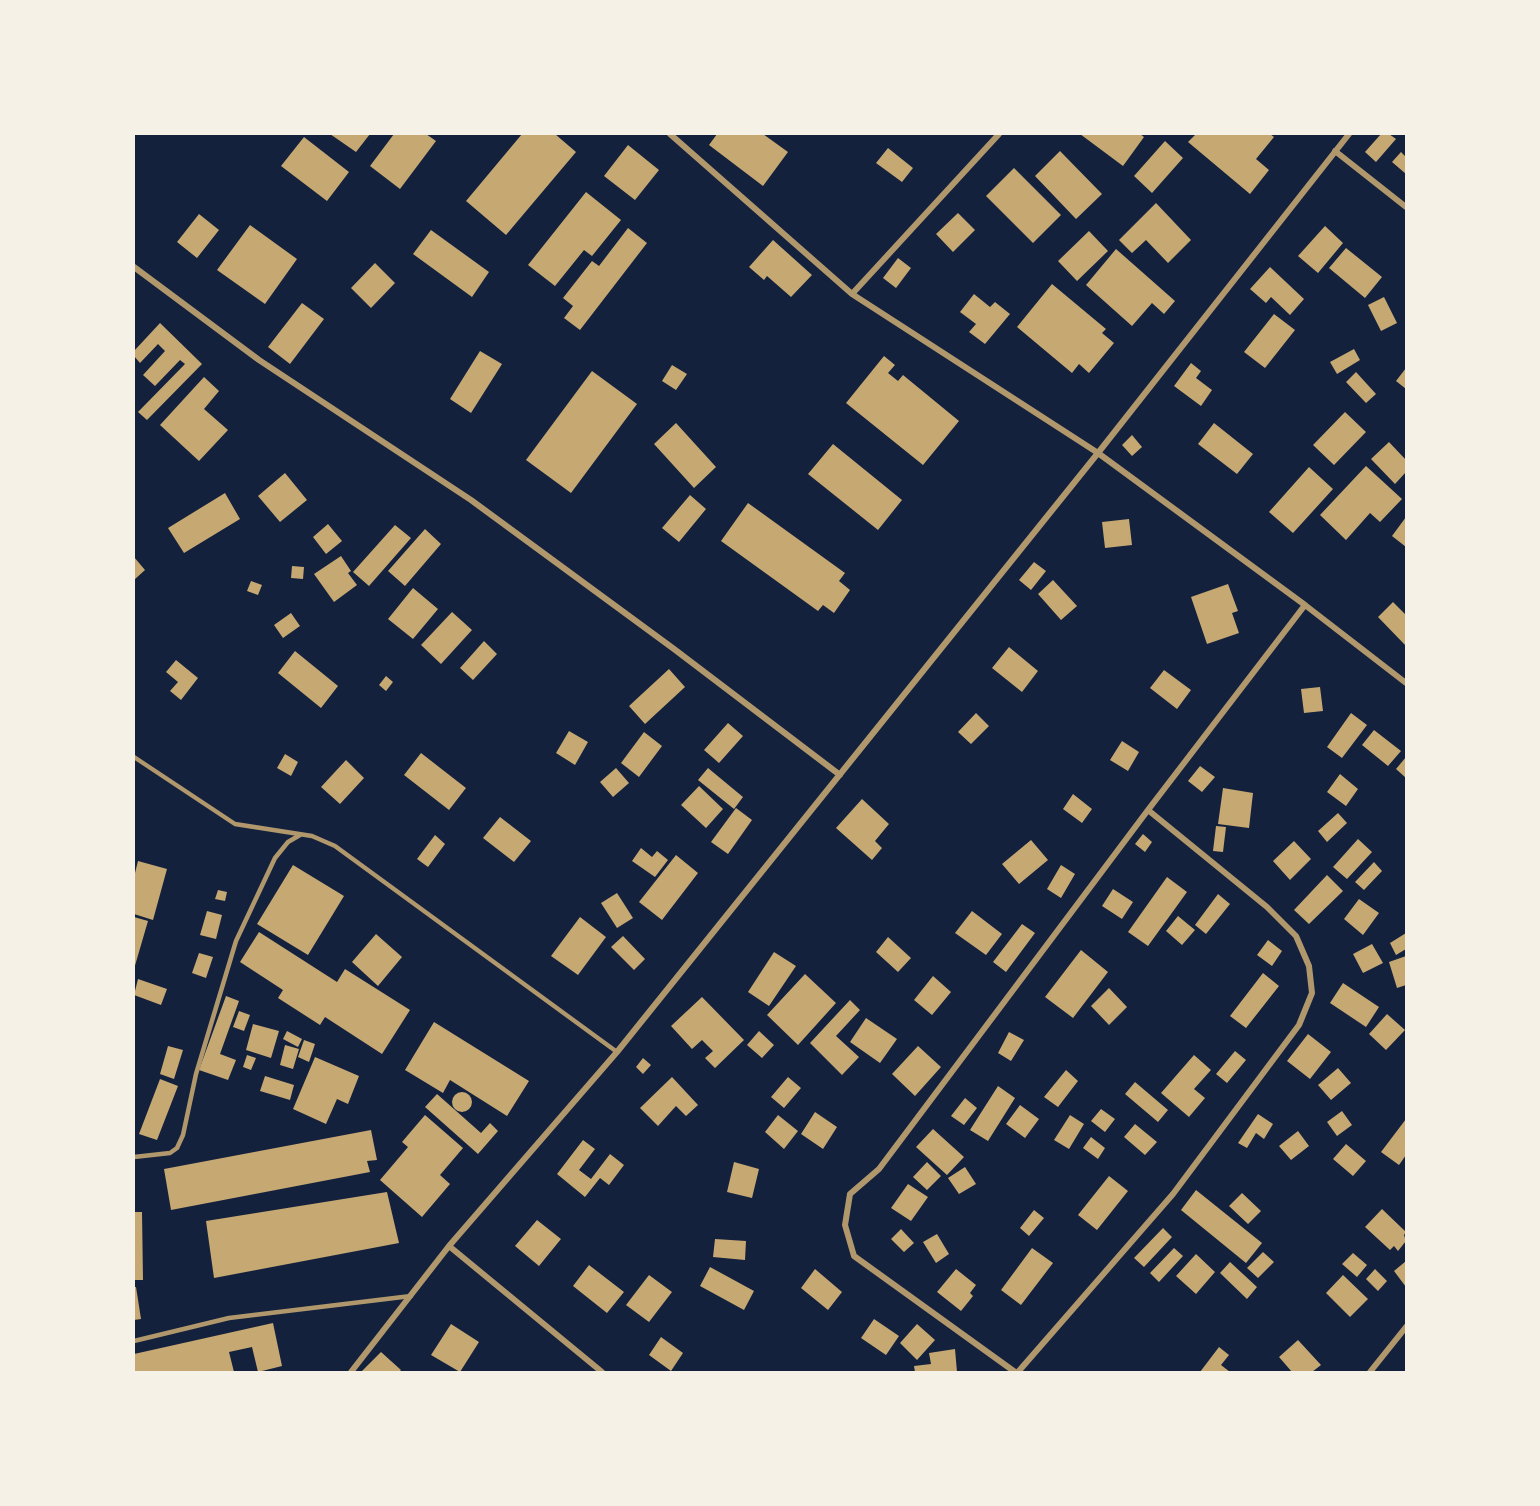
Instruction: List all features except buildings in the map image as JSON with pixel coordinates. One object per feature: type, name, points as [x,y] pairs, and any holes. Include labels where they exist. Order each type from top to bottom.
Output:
[{"type":"street","points":[[670,134],[852,294],[1098,453],[1407,682]]},
{"type":"street","points":[[679,140],[684,134]]},
{"type":"street","points":[[852,294],[999,134]]},
{"type":"street","points":[[351,1372],[449,1246],[617,1052],[1098,453],[1349,134]]},
{"type":"street","points":[[1335,151],[1407,207]]},
{"type":"street","points":[[134,267],[259,360],[471,501],[674,649],[840,775]]},
{"type":"street","points":[[1148,810],[1267,907],[1296,936],[1309,966],[1312,993],[1299,1025],[1173,1194],[1017,1372],[854,1256],[845,1225],[850,1194],[879,1169],[1148,810],[1305,605]]},
{"type":"street","points":[[449,1246],[602,1372]]},
{"type":"street","points":[[1370,1372],[1407,1327]]},
{"type":"lane","points":[[134,757],[156,774],[235,824],[312,836],[335,846],[617,1052]]},
{"type":"lane","points":[[134,1157],[170,1153],[177,1148],[183,1135],[196,1074],[236,941],[275,858],[288,842],[300,835]]},
{"type":"lane","points":[[134,1341],[230,1318],[411,1296]]}]
